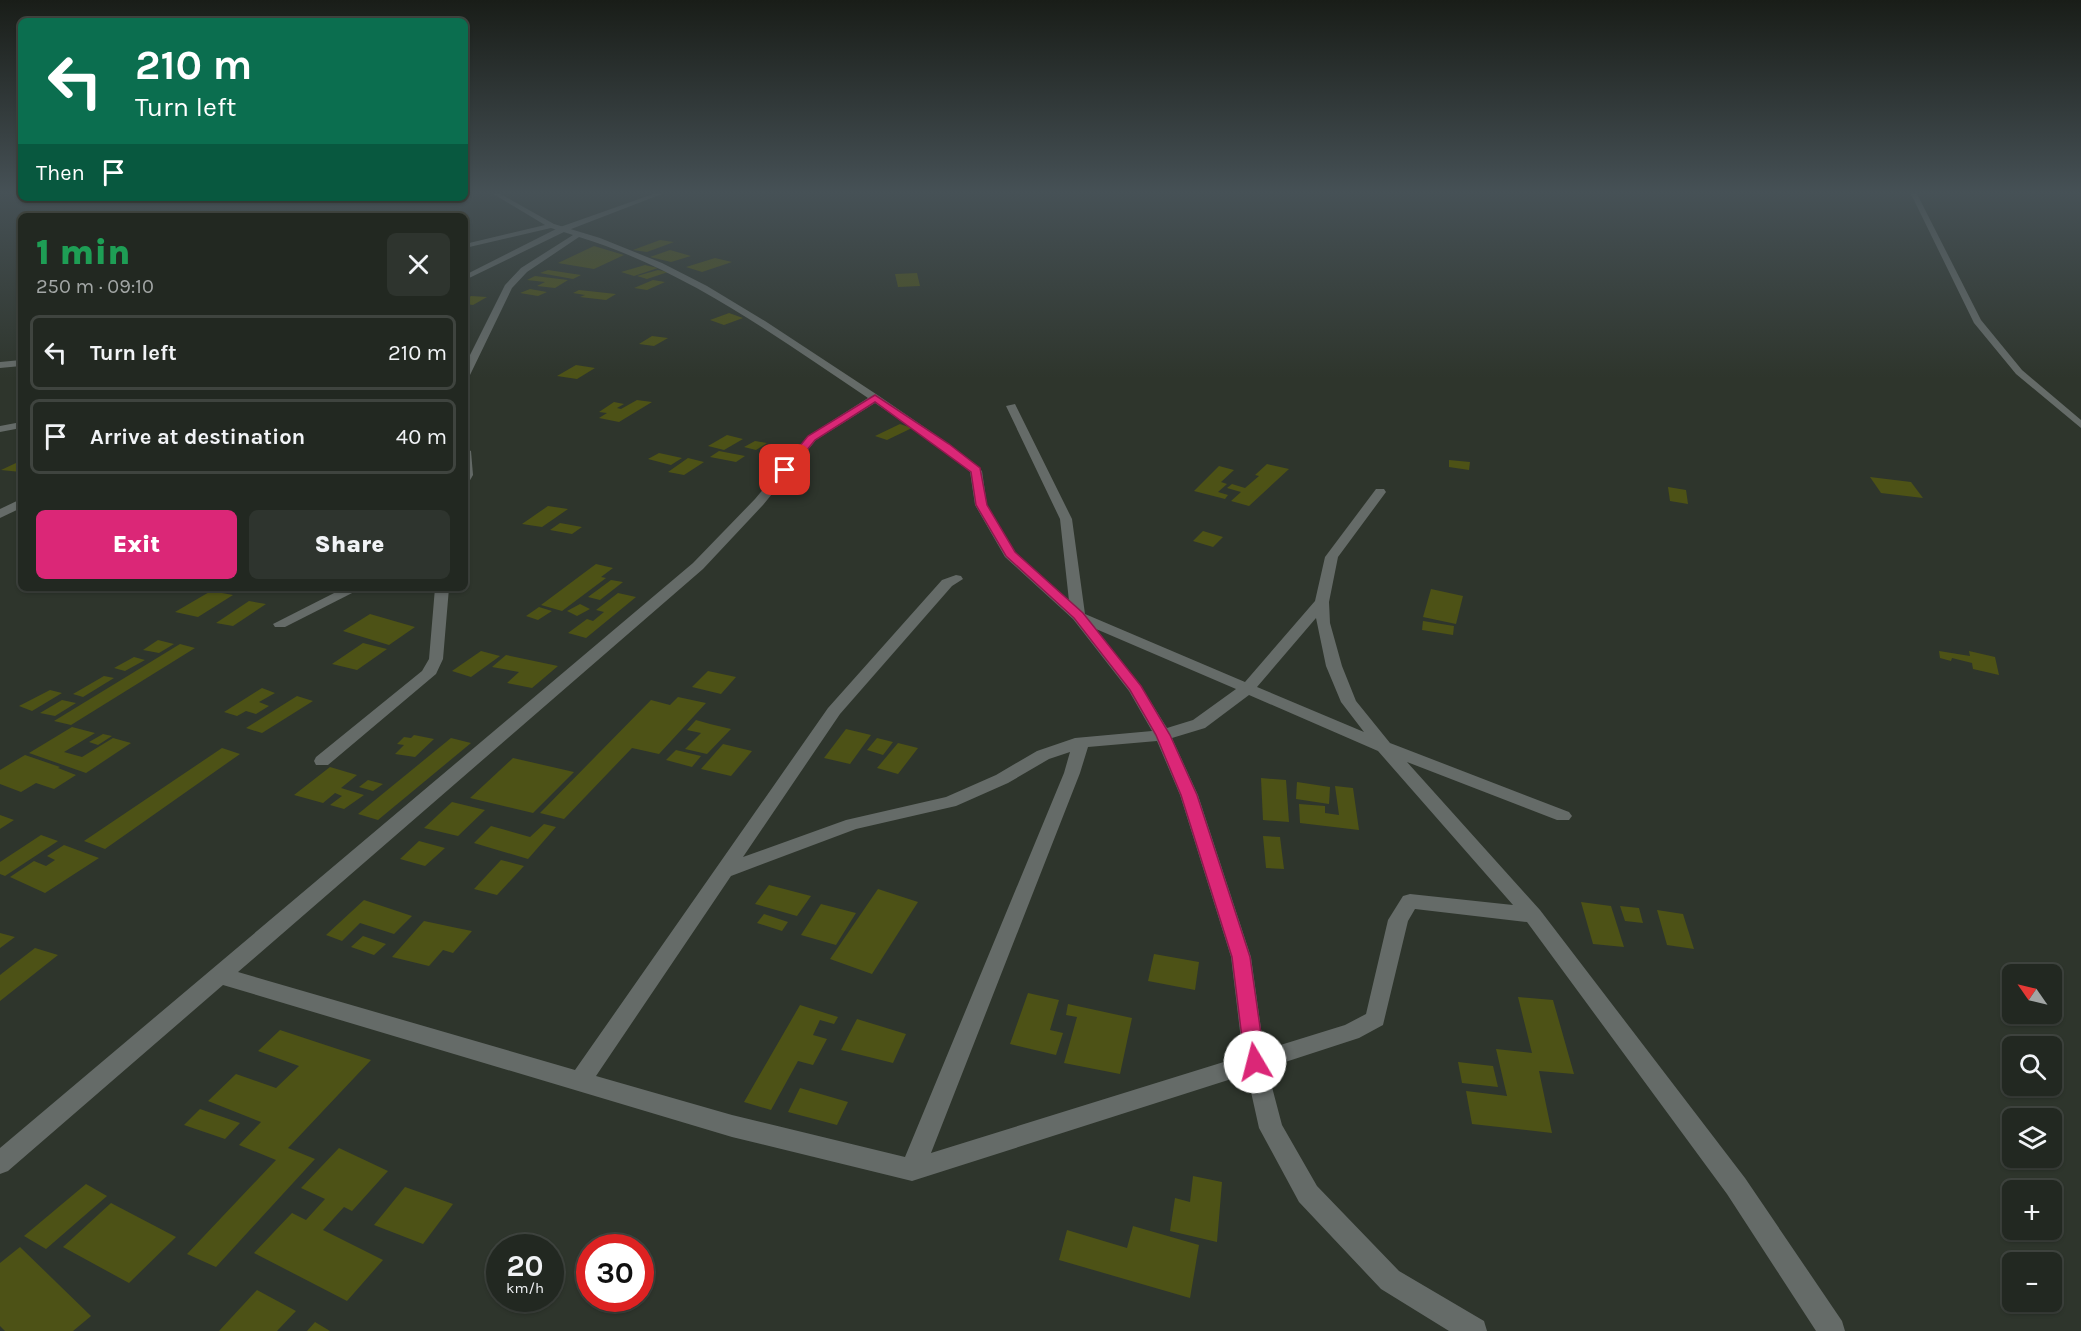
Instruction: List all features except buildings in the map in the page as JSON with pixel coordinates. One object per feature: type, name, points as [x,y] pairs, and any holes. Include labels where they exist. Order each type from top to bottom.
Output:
[{"type":"street","points":[[468,276],[513,254]]},
{"type":"street","points":[[468,369],[508,287],[524,270],[548,254]]},
{"type":"street","points":[[631,254],[659,265],[704,288],[762,323],[945,446],[976,471],[981,505],[1010,554],[1078,616],[1136,689],[1163,735],[1189,795],[1241,957],[1255,1062],[1271,1128],[1308,1194],[1390,1280],[1474,1331]]},
{"type":"street","points":[[1944,254],[1977,321],[2019,372],[2081,424]]},
{"type":"street","points":[[0,365],[18,363]]},
{"type":"street","points":[[0,1162],[698,567],[759,502],[812,438],[875,398]]},
{"type":"street","points":[[1011,406],[1066,519],[1078,616]]},
{"type":"street","points":[[0,429],[18,426]]},
{"type":"street","points":[[1380,492],[1332,557],[1322,602],[1323,623],[1334,666],[1349,702],[1384,747],[1533,915],[1736,1186],[1832,1331]]},
{"type":"street","points":[[0,514],[18,505]]},
{"type":"street","points":[[579,1082],[834,711],[947,583],[956,579]]},
{"type":"street","points":[[280,624],[349,591]]},
{"type":"street","points":[[322,761],[428,674],[436,659],[442,591]]},
{"type":"street","points":[[724,871],[852,824],[950,802],[1002,779],[1043,755],[1081,742],[1163,735],[1199,724],[1247,689],[1322,602]]},
{"type":"street","points":[[1078,616],[1384,747],[1563,816]]},
{"type":"street","points":[[912,1170],[1072,773],[1081,742]]},
{"type":"street","points":[[219,975],[732,1126],[912,1170],[1351,1032],[1375,1019],[1398,920],[1410,901],[1533,915]]},
{"type":"route","points":[[785,470],[812,438],[875,398],[945,446],[976,471],[981,505],[1010,554],[1078,616],[1136,689],[1163,735],[1189,795],[1241,957],[1255,1062]]}]
